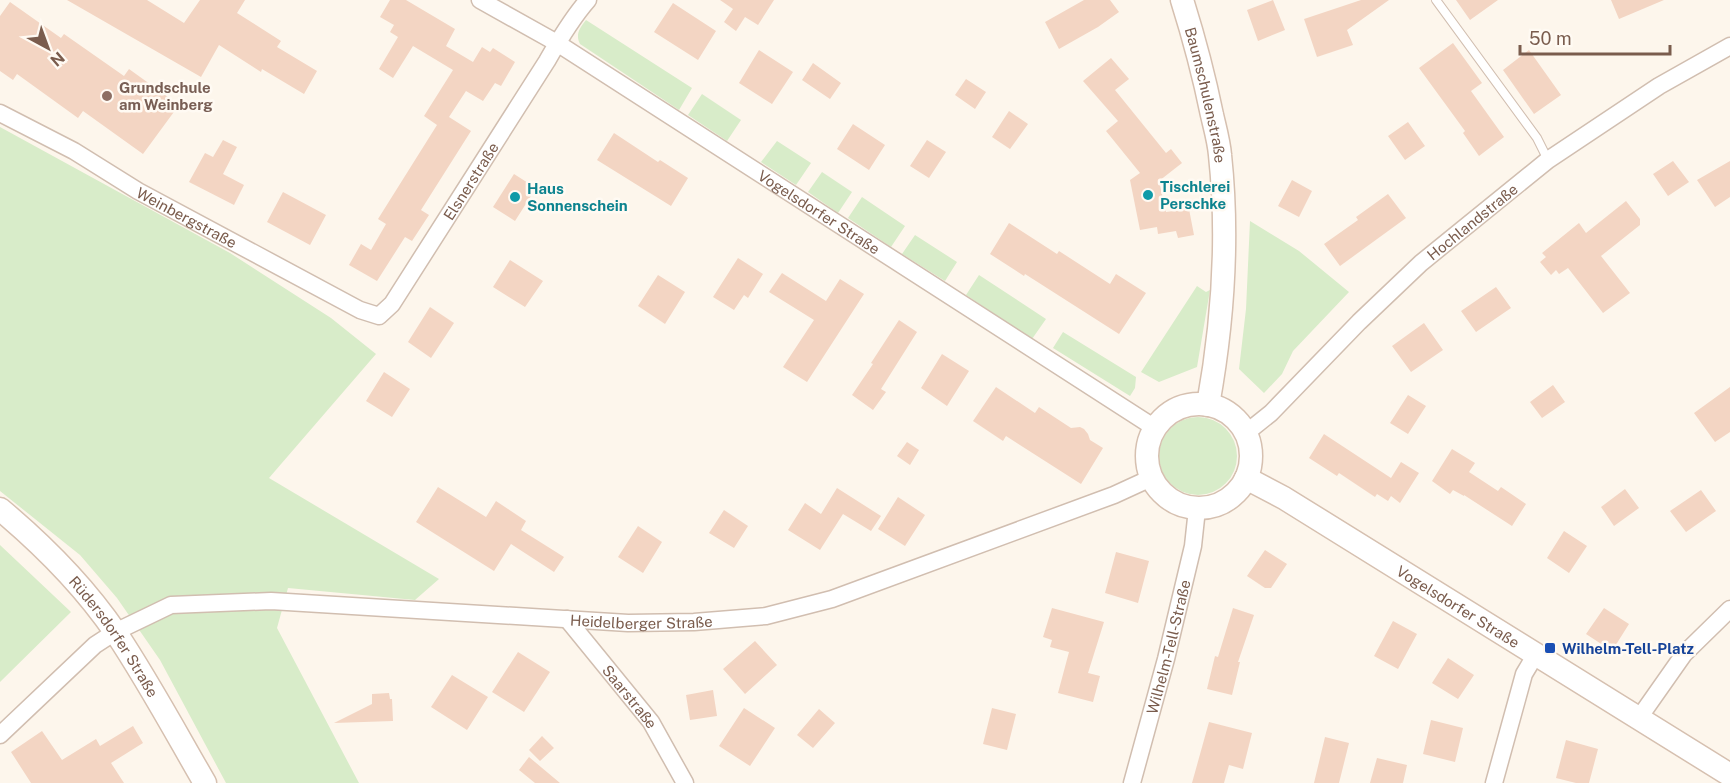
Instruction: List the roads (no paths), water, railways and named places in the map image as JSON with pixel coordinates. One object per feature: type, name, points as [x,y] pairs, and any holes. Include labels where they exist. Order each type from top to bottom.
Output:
[{"type":"street","name":"Vogelsdorfer Straße","points":[[480,0],[557,44],[1155,428]]},
{"type":"street","name":"Elsnerstraße","points":[[379,316],[392,304],[579,9],[588,0]]},
{"type":"street","name":"Baumschulenstraße","points":[[1182,0],[1209,97],[1220,153],[1223,192],[1224,284],[1208,405]]},
{"type":"street","name":"Hochlandstraße","points":[[1246,433],[1274,410],[1359,322],[1421,263],[1548,160],[1659,86],[1730,46]]},
{"type":"street","name":"Weinbergstraße","points":[[0,113],[74,151],[149,197],[360,310],[379,316]]},
{"type":"street","points":[[1193,404],[1208,405],[1223,410],[1236,420],[1246,433],[1251,463],[1238,491],[1226,501],[1212,507],[1183,506],[1170,500],[1151,478],[1147,466],[1149,439],[1165,416],[1178,408],[1193,404]]},
{"type":"street","name":"Heidelberger Straße","points":[[0,735],[95,645],[115,632],[171,605],[271,601],[628,623],[694,622],[766,616],[832,599],[1114,495],[1151,478]]},
{"type":"street","name":"Vogelsdorfer Straße","points":[[1246,478],[1293,504],[1730,775]]},
{"type":"street","name":"Wilhelm-Tell-Straße","points":[[1132,783],[1166,659],[1194,542],[1197,508]]},
{"type":"street","name":"Rüdersdorfer Straße","points":[[0,509],[32,537],[77,583],[115,632],[205,783]]},
{"type":"street","points":[[1640,718],[1684,654],[1730,609]]},
{"type":"street","name":"Saarstraße","points":[[567,619],[651,722],[685,783]]},
{"type":"street","points":[[1494,783],[1524,675],[1536,654]]},
{"type":"lane","points":[[1437,0],[1537,138],[1548,160]]},
{"type":"place","name":"Grundschule am Weinberg","points":[[107,96]]},
{"type":"place","name":"Tischlerei Perschke","points":[[1148,195]]},
{"type":"place","name":"Haus Sonnenschein","points":[[515,197]]},
{"type":"place","name":"Wilhelm-Tell-Platz","points":[[1550,648]]}]
